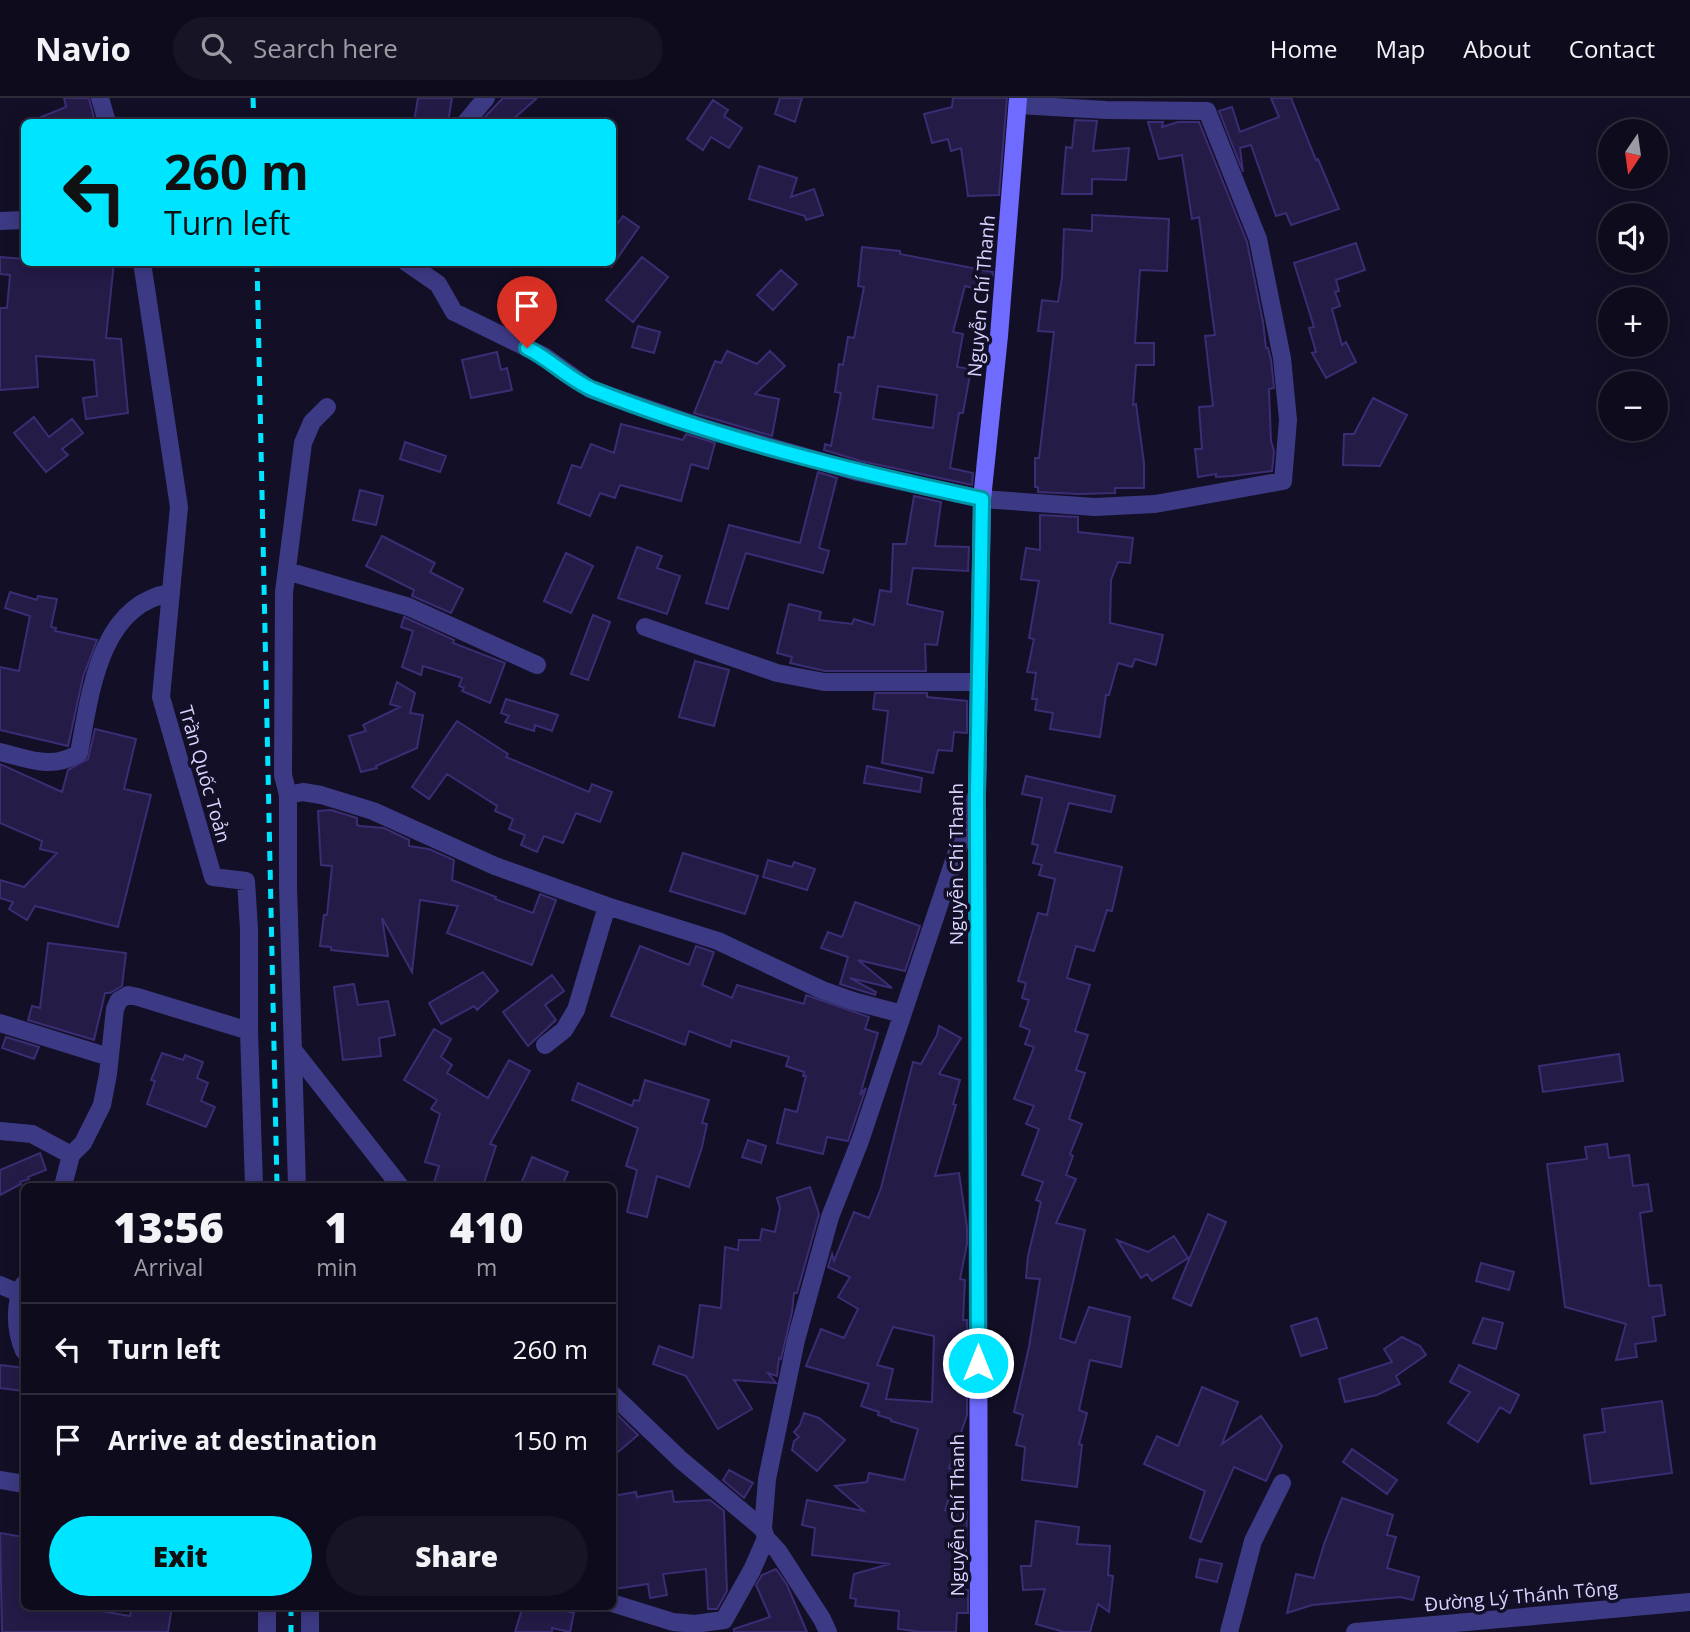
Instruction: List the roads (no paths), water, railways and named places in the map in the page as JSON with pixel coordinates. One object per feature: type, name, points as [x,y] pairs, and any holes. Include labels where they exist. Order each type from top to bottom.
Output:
[{"type":"main road","name":"Nguyễn Chí Thanh","points":[[979,1632],[977,794],[982,499],[999,336],[1018,102]]},
{"type":"street","points":[[100,98],[106,119]]},
{"type":"street","points":[[468,119],[486,98]]},
{"type":"street","points":[[412,266],[439,284],[454,312],[544,356],[590,389],[707,429],[820,461],[982,499],[1094,507],[1155,504],[1283,481],[1288,420],[1282,358],[1258,239],[1207,111],[1106,110],[1018,102]]},
{"type":"street","points":[[0,221],[21,220]]},
{"type":"street","name":"Trần Quốc Toản","points":[[143,266],[178,507],[161,697],[213,877],[246,881],[254,1183]]},
{"type":"street","points":[[297,1183],[288,795],[283,775],[284,592],[303,443],[312,422],[327,407]]},
{"type":"street","points":[[286,571],[409,607],[537,665]]},
{"type":"street","points":[[0,752],[50,764],[68,760],[79,752],[100,657],[121,620],[155,596],[171,593]]},
{"type":"street","points":[[645,626],[777,673],[803,679],[824,682],[979,682]]},
{"type":"street","points":[[288,795],[303,792],[321,795],[373,811],[495,866],[607,906],[718,941],[822,990],[853,1002],[902,1014]]},
{"type":"street","points":[[616,1604],[673,1622],[695,1624],[724,1620],[752,1570],[765,1533],[767,1479],[799,1327],[830,1217],[860,1141],[977,794]]},
{"type":"street","points":[[545,1045],[564,1030],[576,1010],[607,906]]},
{"type":"street","points":[[64,1183],[71,1155],[83,1143],[102,1105],[115,1009],[119,1000],[128,995],[249,1031]]},
{"type":"street","points":[[0,1023],[109,1056]]},
{"type":"street","points":[[294,1051],[398,1183]]},
{"type":"street","points":[[0,1131],[32,1134],[71,1155]]},
{"type":"street","points":[[0,1285],[21,1289]]},
{"type":"street","points":[[21,1300],[18,1332],[21,1342]]},
{"type":"street","points":[[616,1398],[681,1460],[765,1533],[828,1632]]},
{"type":"street","points":[[0,1480],[21,1484]]},
{"type":"street","points":[[1229,1632],[1253,1541],[1282,1483]]},
{"type":"street","name":"Đường Lý Thánh Tông","points":[[1355,1632],[1690,1602]]},
{"type":"street","points":[[267,1610],[267,1632]]},
{"type":"street","points":[[310,1610],[310,1632]]},
{"type":"railway","points":[[253,98],[254,119]]},
{"type":"railway","points":[[257,266],[277,1183]]},
{"type":"railway","points":[[291,1610],[291,1632]]}]
